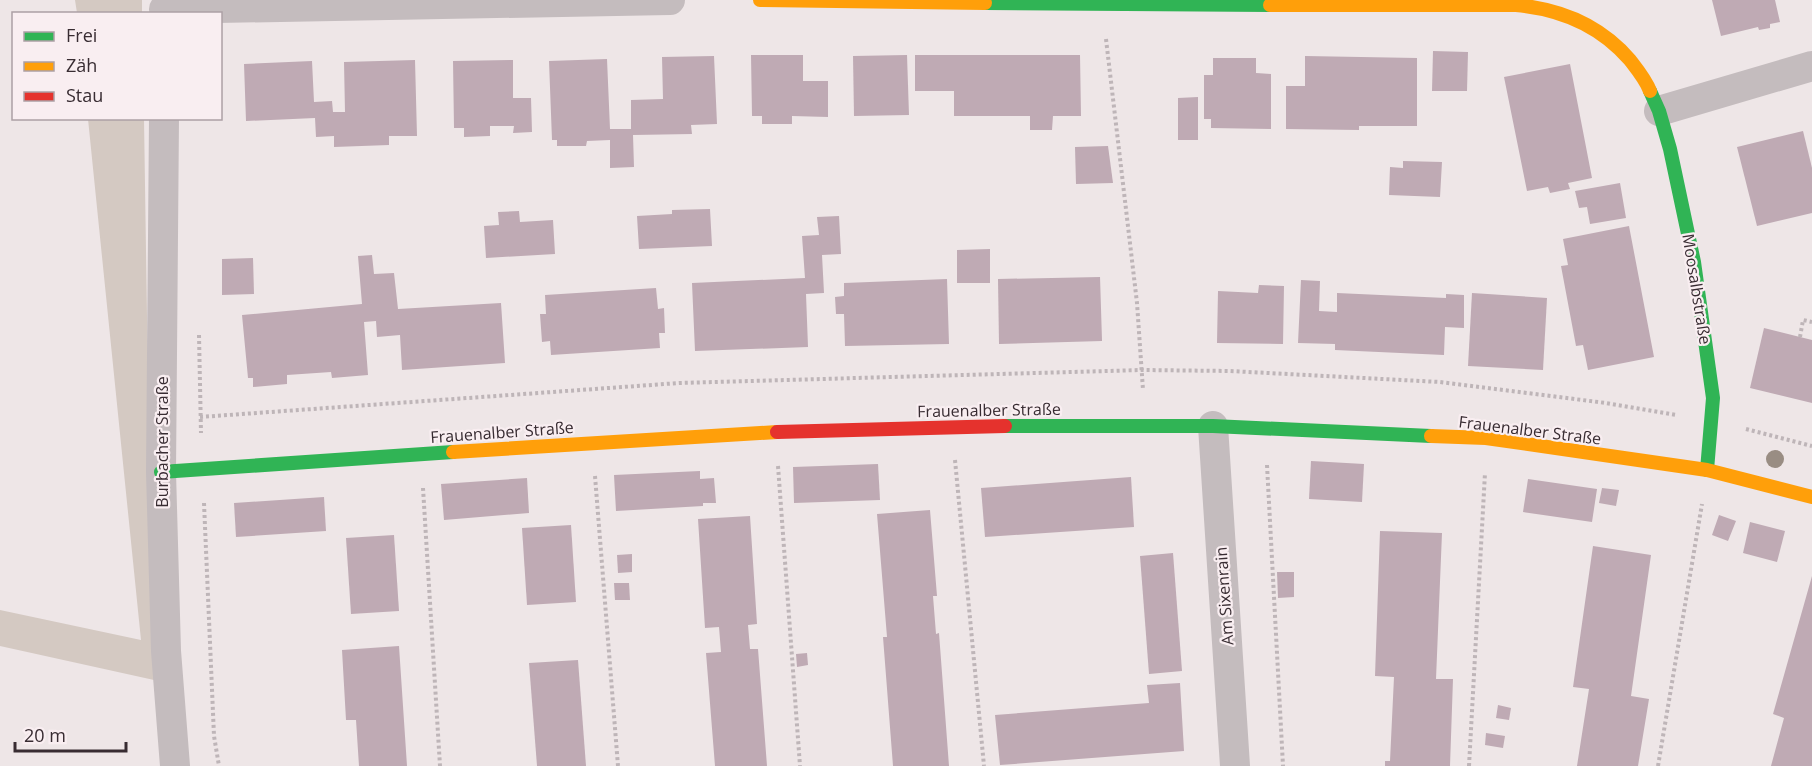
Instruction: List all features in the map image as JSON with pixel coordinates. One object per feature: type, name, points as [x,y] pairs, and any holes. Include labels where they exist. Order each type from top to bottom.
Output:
[{"type":"street","points":[[164,7],[670,0]]},
{"type":"street","name":"Moosalbstraße","points":[[760,0],[1102,5],[1516,5],[1539,7],[1565,14],[1591,26],[1616,44],[1648,86],[1659,111],[1670,149],[1694,262],[1713,398],[1707,470]]},
{"type":"street","points":[[1659,111],[1812,66]]},
{"type":"street","name":"Burbacher Straße","points":[[164,120],[161,472],[166,651],[176,766]]},
{"type":"street","name":"Frauenalber Straße","points":[[161,472],[592,442],[775,432],[951,426],[1213,426],[1486,438],[1707,470],[1812,497]]},
{"type":"street","name":"Am Sixenrain","points":[[1213,426],[1235,766]]},
{"type":"path","points":[[1102,5],[1137,303],[1146,425]]},
{"type":"path","points":[[1800,337],[1803,320],[1812,322]]},
{"type":"path","points":[[951,426],[984,766]]},
{"type":"path","points":[[1265,428],[1283,766]]},
{"type":"path","points":[[775,432],[800,766]]},
{"type":"path","points":[[1469,766],[1486,438]]},
{"type":"path","points":[[592,442],[618,766]]},
{"type":"path","points":[[421,455],[440,766]]},
{"type":"path","points":[[1658,766],[1707,470]]},
{"type":"shaded area","points":[[75,0],[142,0],[142,12],[77,12]]},
{"type":"shaded area","points":[[88,120],[144,120],[154,680],[0,646],[0,610],[141,640]]},
{"type":"building","points":[[1712,0],[1775,0],[1780,22],[1770,24],[1770,28],[1759,30],[1758,27],[1721,36]]},
{"type":"building","points":[[1433,51],[1468,52],[1467,91],[1432,91]]},
{"type":"building","points":[[751,55],[803,55],[803,81],[828,81],[828,117],[792,116],[792,124],[762,124],[762,116],[752,116]]},
{"type":"building","points":[[907,55],[909,115],[854,116],[853,56]]},
{"type":"building","points":[[915,55],[1080,55],[1081,116],[1053,116],[1052,130],[1030,130],[1030,116],[954,116],[954,91],[915,91]]},
{"type":"building","points":[[714,56],[717,124],[691,125],[692,134],[633,135],[634,167],[610,168],[610,140],[587,141],[586,146],[557,146],[557,140],[552,140],[549,61],[607,59],[610,129],[631,129],[631,100],[663,99],[662,57]]},
{"type":"building","points":[[1305,56],[1417,58],[1417,126],[1359,126],[1359,130],[1286,129],[1286,86],[1305,86]]},
{"type":"building","points":[[1213,58],[1256,58],[1256,73],[1271,74],[1271,129],[1211,128],[1211,119],[1204,119],[1204,75],[1213,75]]},
{"type":"building","points":[[415,60],[417,136],[389,136],[389,145],[334,147],[334,136],[316,137],[315,118],[246,121],[244,64],[312,61],[314,102],[332,101],[333,112],[345,112],[344,62]]},
{"type":"building","points":[[513,60],[513,98],[531,98],[532,132],[513,133],[514,126],[490,126],[490,136],[464,137],[464,128],[454,128],[453,61]]},
{"type":"building","points":[[1570,64],[1592,178],[1568,183],[1570,189],[1550,193],[1548,187],[1527,191],[1504,77]]},
{"type":"building","points":[[1198,97],[1198,140],[1178,140],[1178,98]]},
{"type":"building","points":[[1803,131],[1812,168],[1812,213],[1757,226],[1737,147]]},
{"type":"building","points":[[1108,146],[1113,183],[1076,184],[1075,147]]},
{"type":"building","points":[[1403,161],[1442,162],[1440,197],[1389,195],[1390,167],[1403,168]]},
{"type":"building","points":[[1620,183],[1626,218],[1590,224],[1587,207],[1579,208],[1575,191]]},
{"type":"building","points":[[710,209],[712,246],[639,249],[637,216],[672,214],[672,210]]},
{"type":"building","points":[[519,211],[520,222],[553,220],[555,254],[486,258],[484,226],[499,225],[498,212]]},
{"type":"building","points":[[839,216],[841,254],[822,255],[824,293],[806,294],[808,347],[695,351],[692,283],[805,278],[802,236],[819,235],[817,217]]},
{"type":"building","points":[[1629,226],[1654,357],[1588,370],[1583,345],[1576,346],[1561,266],[1568,265],[1563,239]]},
{"type":"building","points":[[990,249],[990,283],[957,283],[957,250]]},
{"type":"building","points":[[372,255],[374,274],[394,273],[398,309],[501,303],[505,363],[402,370],[400,335],[377,337],[376,321],[364,322],[368,375],[332,378],[331,372],[287,375],[287,384],[253,387],[253,378],[248,378],[242,315],[362,304],[358,256]]},
{"type":"building","points":[[253,258],[254,294],[222,295],[222,259]]},
{"type":"building","points":[[1100,277],[1102,341],[999,344],[998,279]]},
{"type":"building","points":[[947,279],[949,344],[845,346],[844,314],[836,314],[835,297],[844,296],[844,283]]},
{"type":"building","points":[[1301,280],[1320,281],[1319,311],[1337,312],[1337,293],[1446,298],[1446,294],[1464,295],[1464,328],[1445,327],[1444,355],[1335,350],[1335,344],[1298,343]]},
{"type":"building","points":[[1259,285],[1284,286],[1283,344],[1217,343],[1218,291],[1258,293]]},
{"type":"building","points":[[656,288],[658,309],[664,308],[665,333],[659,333],[660,348],[551,355],[550,341],[542,342],[540,314],[546,314],[545,295]]},
{"type":"building","points":[[1472,293],[1547,298],[1543,370],[1468,366]]},
{"type":"building","points":[[1764,328],[1812,340],[1812,403],[1750,388]]},
{"type":"building","points":[[1311,461],[1364,464],[1362,502],[1309,499]]},
{"type":"building","points":[[878,464],[880,500],[794,503],[793,467]]},
{"type":"building","points":[[700,471],[700,479],[714,478],[716,503],[703,503],[703,506],[616,511],[614,475]]},
{"type":"building","points":[[1131,477],[1134,527],[985,537],[981,488]]},
{"type":"building","points":[[527,478],[529,513],[444,520],[441,484]]},
{"type":"building","points":[[1528,479],[1597,489],[1592,522],[1523,512]]},
{"type":"building","points":[[1602,488],[1619,490],[1616,506],[1599,503]]},
{"type":"building","points":[[324,497],[326,531],[236,537],[234,503]]},
{"type":"building","points":[[930,510],[937,596],[933,596],[936,634],[939,633],[949,766],[893,766],[883,637],[887,637],[877,514]]},
{"type":"building","points":[[1719,515],[1736,521],[1728,541],[1712,535]]},
{"type":"building","points":[[750,516],[757,624],[748,625],[750,649],[758,649],[767,766],[715,766],[706,653],[721,652],[719,627],[705,628],[698,519]]},
{"type":"building","points":[[1750,522],[1785,531],[1777,562],[1743,553]]},
{"type":"building","points":[[571,525],[576,602],[527,605],[522,528]]},
{"type":"building","points":[[1380,531],[1442,533],[1436,679],[1453,679],[1450,766],[1385,766],[1385,761],[1390,761],[1394,677],[1375,676]]},
{"type":"building","points":[[394,535],[399,611],[351,614],[346,538]]},
{"type":"building","points":[[1593,546],[1651,555],[1631,696],[1649,699],[1638,766],[1577,766],[1589,689],[1573,687]]},
{"type":"building","points":[[1173,553],[1182,671],[1149,674],[1140,556]]},
{"type":"building","points":[[632,554],[632,572],[618,573],[617,555]]},
{"type":"building","points":[[1277,572],[1294,572],[1294,597],[1278,598]]},
{"type":"building","points":[[1812,576],[1812,766],[1771,766],[1784,718],[1773,714]]},
{"type":"building","points":[[614,583],[629,583],[630,600],[615,600]]},
{"type":"building","points":[[399,646],[407,766],[359,766],[356,720],[346,720],[342,650]]},
{"type":"building","points":[[807,653],[808,665],[797,667],[796,654]]},
{"type":"building","points":[[578,660],[586,766],[537,766],[529,663]]},
{"type":"building","points":[[1180,683],[1184,751],[1000,765],[995,715],[1149,703],[1147,685]]},
{"type":"building","points":[[1498,705],[1511,708],[1509,720],[1496,718]]},
{"type":"building","points":[[1486,733],[1505,736],[1503,748],[1485,745]]},
{"type":"traffic: fast","points":[[985,3],[1270,5]]},
{"type":"traffic: fast","points":[[1650,91],[1659,111],[1670,149],[1694,262],[1713,398],[1707,470]]},
{"type":"traffic: fast","points":[[1005,426],[1213,426],[1431,436]]},
{"type":"traffic: fast","points":[[161,472],[453,452]]},
{"type":"traffic: slow","points":[[760,0],[985,3]]},
{"type":"traffic: slow","points":[[1270,5],[1516,5],[1549,10],[1579,21],[1606,37],[1630,60],[1650,91]]},
{"type":"traffic: slow","points":[[453,452],[777,432]]},
{"type":"traffic: slow","points":[[1431,436],[1486,438],[1707,470],[1812,497]]},
{"type":"traffic: jam","points":[[777,432],[1005,426]]}]
